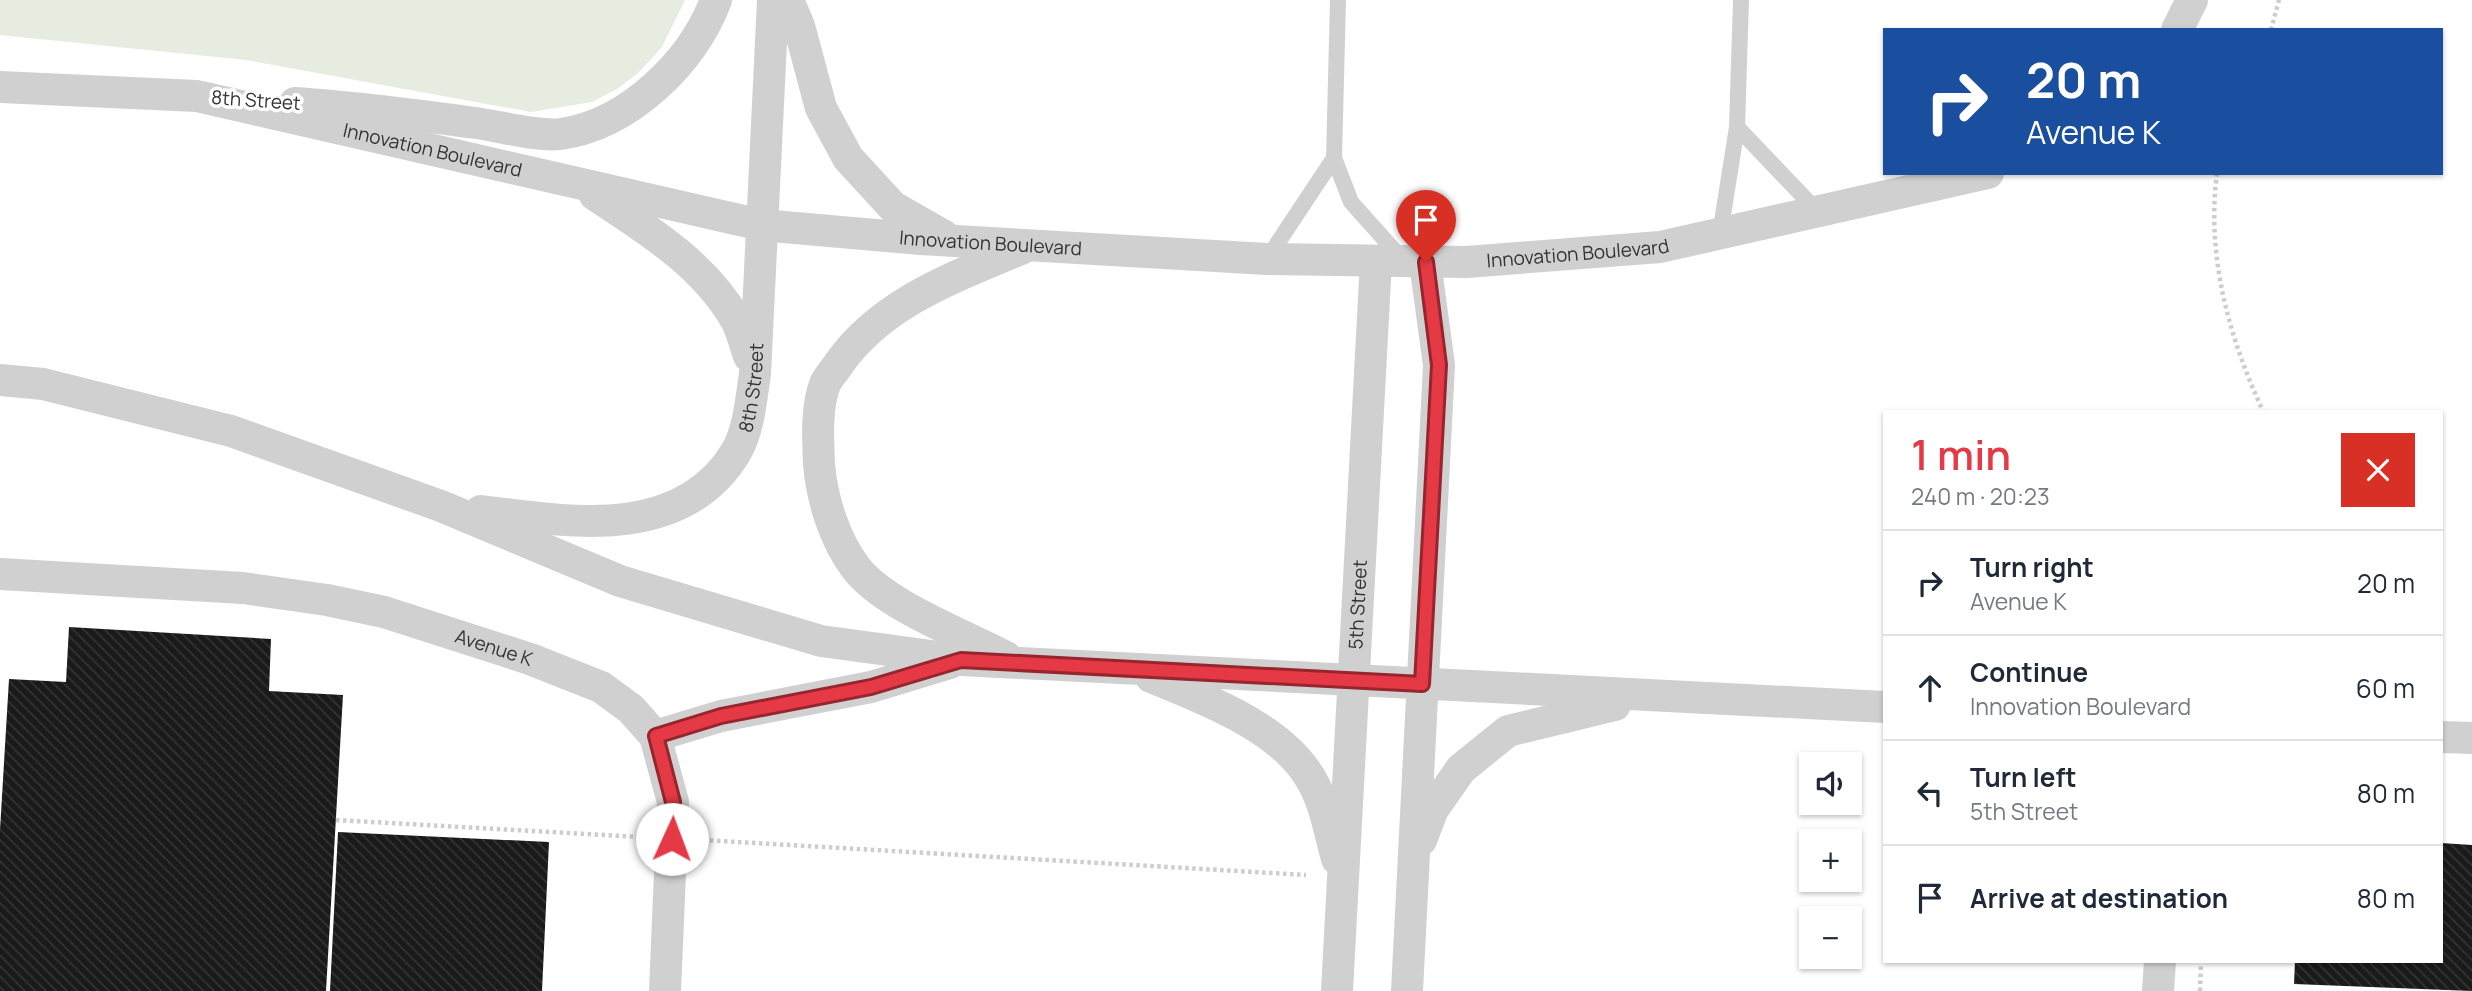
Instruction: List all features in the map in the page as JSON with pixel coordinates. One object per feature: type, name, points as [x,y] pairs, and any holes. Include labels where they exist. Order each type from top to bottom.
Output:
[{"type":"street","name":"8th Street","points":[[197,96],[373,108],[558,135],[620,114],[648,91],[684,54],[704,28],[716,0]]},
{"type":"street","name":"8th Street","points":[[441,506],[577,523],[627,520],[663,510],[708,486],[737,451],[749,414],[755,374],[773,0]]},
{"type":"street","points":[[788,0],[799,26],[821,108],[848,158],[893,207],[952,240]]},
{"type":"street","points":[[2178,28],[2192,0]]},
{"type":"street","name":"Innovation Boulevard","points":[[0,87],[197,96],[761,225],[1267,260],[1467,262],[1660,247],[1980,175]]},
{"type":"street","points":[[578,184],[662,240],[697,269],[737,321],[755,374]]},
{"type":"street","points":[[1016,662],[890,598],[856,568],[833,526],[821,488],[818,438],[825,384],[852,346],[892,312],[934,286],[1031,245]]},
{"type":"street","points":[[1402,261],[1439,365],[1407,991]]},
{"type":"street","name":"5th Street","points":[[1337,991],[1328,876],[1402,261]]},
{"type":"street","points":[[0,380],[43,384],[231,431],[441,506],[620,581],[821,641],[961,660],[1883,707]]},
{"type":"street","name":"Avenue K","points":[[0,574],[243,588],[327,600],[384,612],[530,659],[601,687],[631,709],[656,736]]},
{"type":"street","points":[[665,991],[673,802],[656,736],[721,716],[871,687],[961,660]]},
{"type":"street","points":[[1130,668],[1210,702],[1283,744],[1313,781],[1328,876]]},
{"type":"street","points":[[1413,861],[1433,810],[1461,769],[1508,731],[1657,695]]},
{"type":"street","points":[[2443,737],[2472,738]]},
{"type":"street","points":[[2158,991],[2160,963]]},
{"type":"lane","points":[[1338,0],[1334,158],[1351,202],[1402,261]]},
{"type":"lane","points":[[1720,234],[1737,127],[1741,0]]},
{"type":"lane","points":[[1737,127],[1819,213]]},
{"type":"lane","points":[[1267,260],[1334,158]]},
{"type":"path","points":[[2272,28],[2279,0]]},
{"type":"path","points":[[2217,175],[2216,234],[2221,286],[2243,368],[2263,410]]},
{"type":"path","points":[[336,820],[649,837]]},
{"type":"path","points":[[700,840],[1328,876]]},
{"type":"path","points":[[2200,991],[2201,963]]},
{"type":"shaded area","points":[[0,0],[685,0],[662,47],[638,73],[617,89],[592,102],[531,112],[246,60],[0,35]]},
{"type":"building","points":[[69,627],[271,639],[269,691],[343,695],[326,991],[0,991],[0,830],[9,679],[66,682]]},
{"type":"building","points":[[338,832],[549,842],[542,991],[330,991]]},
{"type":"building","points":[[2443,843],[2472,845],[2472,991],[2294,984],[2295,963],[2443,963]]},
{"type":"route","points":[[672,839],[673,802],[656,736],[721,716],[871,687],[961,660],[1422,684],[1439,365],[1426,262]]}]
